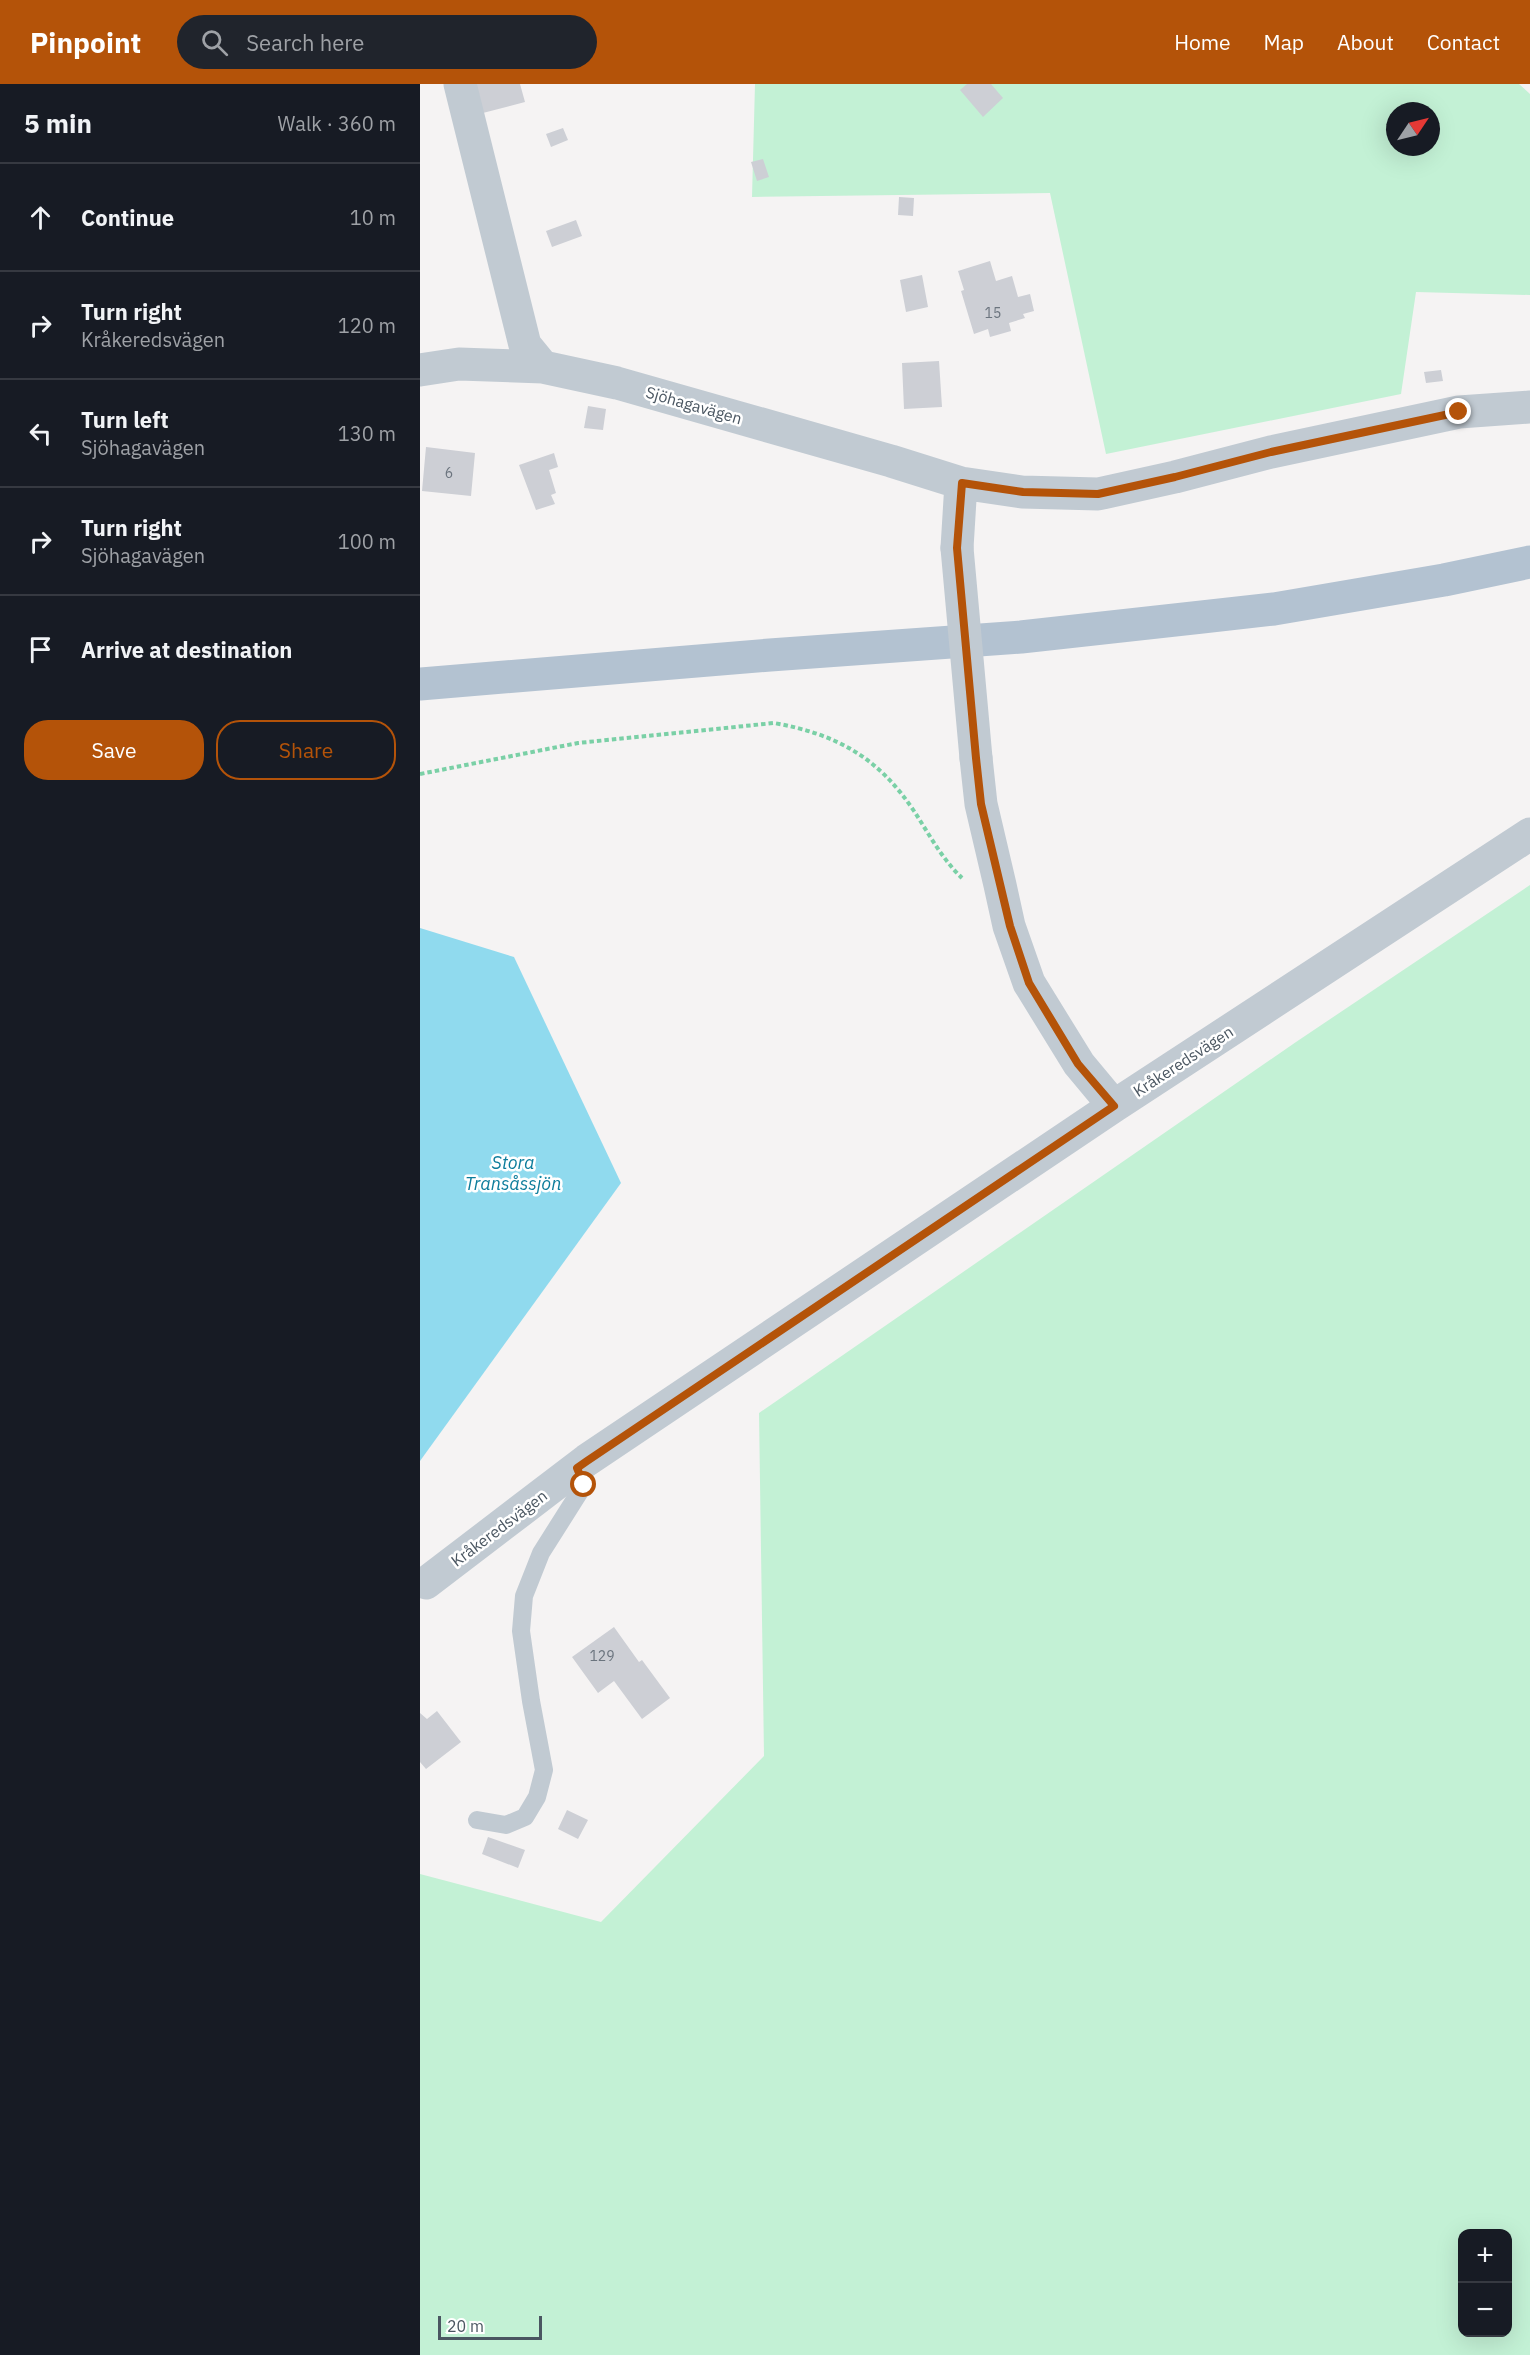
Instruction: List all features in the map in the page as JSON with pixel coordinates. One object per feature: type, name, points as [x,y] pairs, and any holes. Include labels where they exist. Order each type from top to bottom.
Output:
[{"type":"main road","points":[[420,684],[1021,637],[1191,619],[1274,609],[1444,580],[1530,562]]},
{"type":"street","points":[[460,84],[525,345],[543,367]]},
{"type":"street","name":"Sjöhagavägen","points":[[420,370],[459,364],[543,367],[616,383],[962,483],[1023,492],[1098,494],[1271,452],[1459,412],[1530,407]]},
{"type":"street","points":[[962,483],[957,548],[976,758],[981,804],[1010,926],[1029,983],[1078,1064],[1114,1106]]},
{"type":"street","name":"Kråkeredsvägen","points":[[426,1583],[577,1468],[1114,1106],[1530,834]]},
{"type":"lane","points":[[477,1820],[506,1825],[525,1817],[537,1797],[544,1770],[521,1631],[524,1596],[541,1553],[584,1485],[577,1468]]},
{"type":"path","points":[[420,774],[578,743],[774,723],[806,729],[845,744],[881,771],[912,808],[948,865],[974,890],[1000,885]]},
{"type":"green space","points":[[755,84],[1519,84],[1530,94],[1530,295],[1416,292],[1401,394],[1106,454],[1050,193],[752,197]]},
{"type":"green space","points":[[1530,885],[1530,2355],[420,2355],[420,1874],[601,1922],[764,1756],[759,1413],[1296,1042]]},
{"type":"water","name":"Stora Transåssjön","points":[[420,928],[514,957],[621,1183],[420,1461]]},
{"type":"building","points":[[471,84],[520,84],[525,102],[479,114]]},
{"type":"building","points":[[967,84],[991,84],[1003,98],[983,117],[960,90]]},
{"type":"building","points":[[563,128],[568,140],[551,147],[546,134]]},
{"type":"building","points":[[763,159],[769,177],[757,181],[751,162]]},
{"type":"building","points":[[899,197],[914,198],[913,216],[898,215]]},
{"type":"building","points":[[576,220],[582,236],[552,247],[546,231]]},
{"type":"building","points":[[990,261],[996,281],[1012,276],[1018,297],[1030,294],[1034,311],[1023,314],[1025,318],[1009,323],[1011,331],[990,337],[988,329],[974,334],[961,291],[964,290],[958,271]]},
{"type":"building","points":[[922,275],[928,307],[906,312],[900,280]]},
{"type":"building","points":[[939,361],[942,407],[904,409],[902,363]]},
{"type":"building","points":[[1441,370],[1443,381],[1426,383],[1424,372]]},
{"type":"building","points":[[588,406],[606,409],[603,430],[584,428]]},
{"type":"building","points":[[426,447],[475,453],[471,496],[422,491]]},
{"type":"building","points":[[554,453],[558,467],[549,470],[556,493],[551,495],[555,504],[536,510],[519,465]]},
{"type":"building","points":[[614,1627],[639,1662],[642,1660],[670,1698],[642,1719],[614,1681],[598,1693],[572,1657]]},
{"type":"building","points":[[437,1711],[461,1742],[426,1769],[420,1762],[420,1713],[427,1719]]},
{"type":"building","points":[[567,1810],[588,1820],[578,1839],[558,1829]]},
{"type":"building","points":[[488,1837],[525,1850],[518,1868],[482,1854]]},
{"type":"route","points":[[584,1485],[577,1468],[1114,1106],[1078,1064],[1029,983],[1010,926],[981,804],[976,758],[957,548],[962,483],[1023,492],[1098,494],[1271,452],[1459,412]]}]
